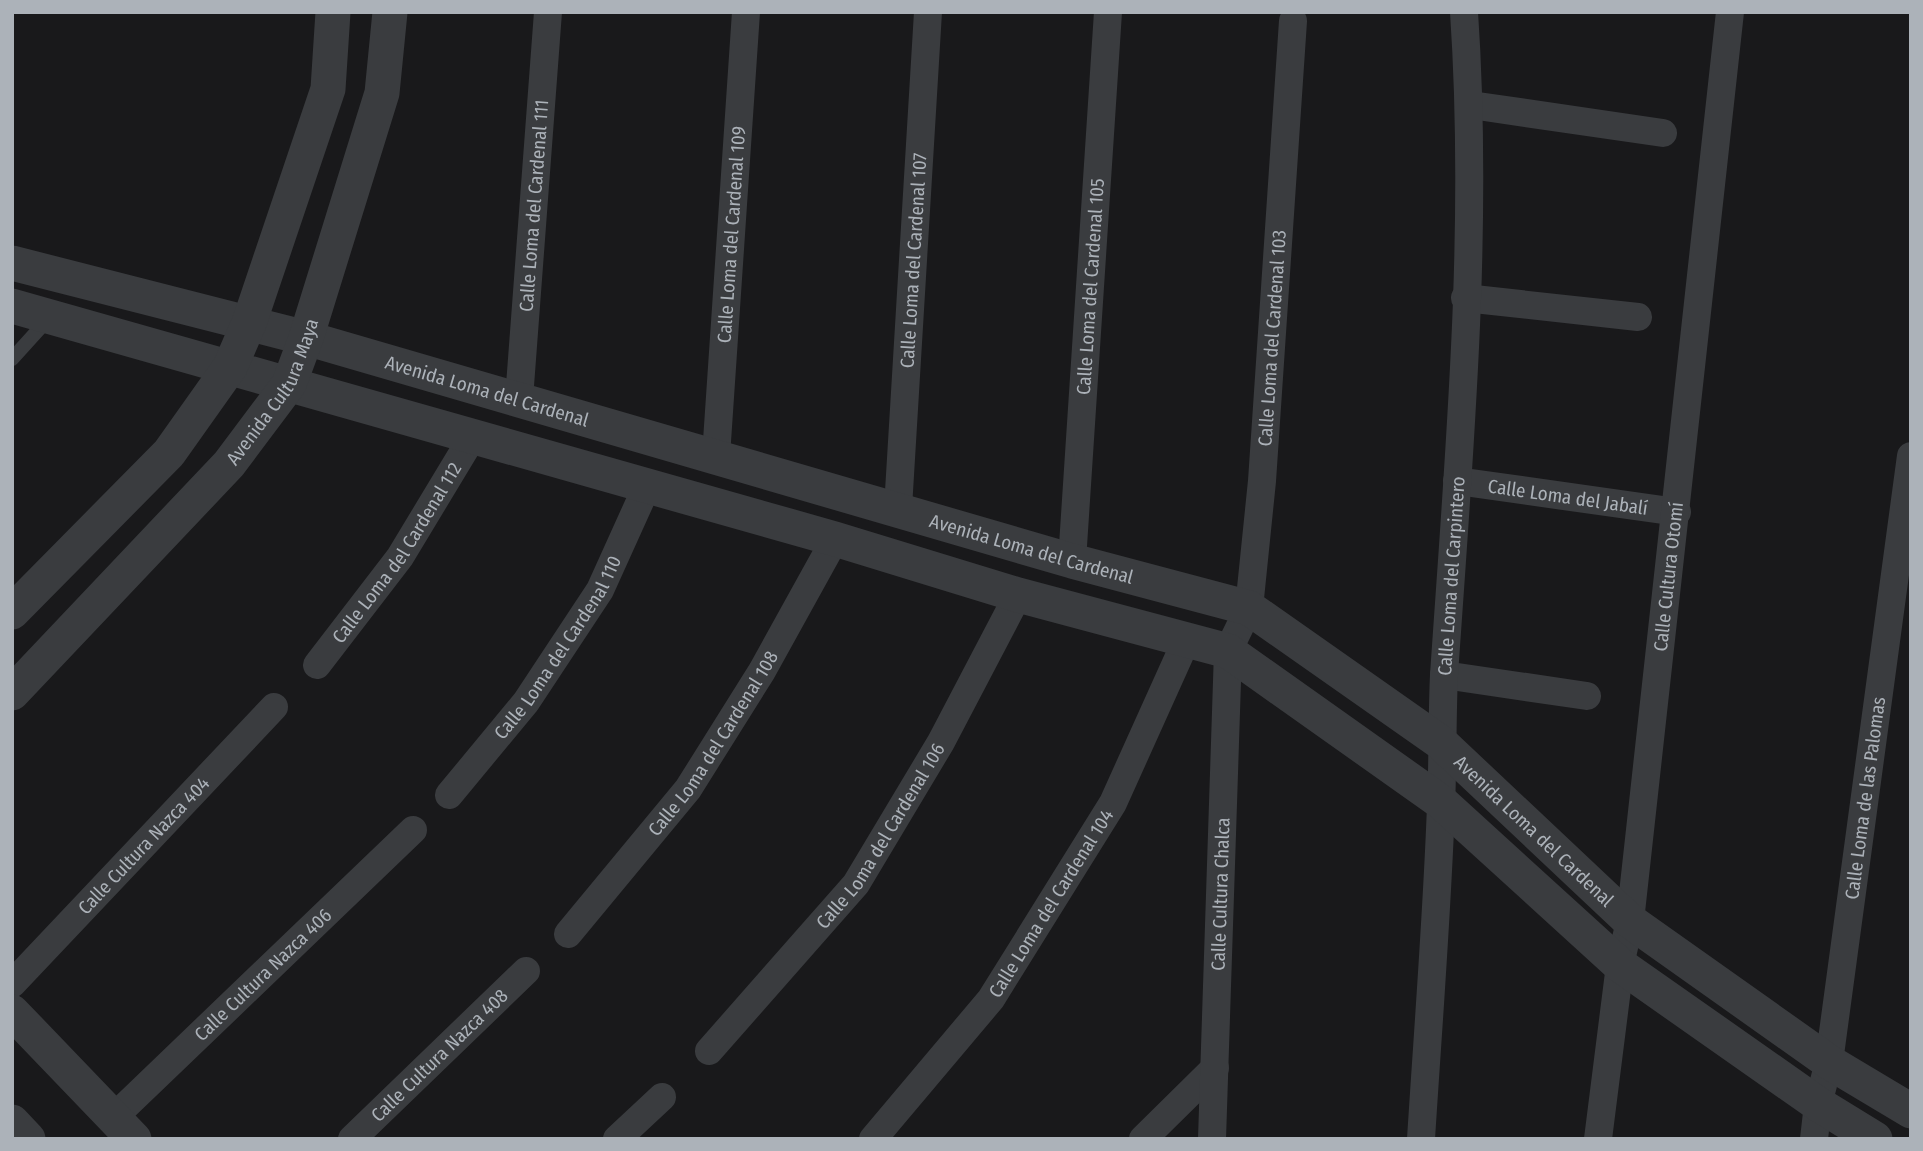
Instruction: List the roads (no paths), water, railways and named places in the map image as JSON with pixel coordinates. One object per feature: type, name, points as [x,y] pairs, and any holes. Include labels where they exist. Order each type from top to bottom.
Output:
[{"type":"street","points":[[12,612],[169,453],[230,367],[249,323],[328,89],[333,12]]},
{"type":"street","name":"Avenida Cultura Maya","points":[[12,693],[229,464],[289,384],[306,338],[382,93],[390,12]]},
{"type":"street","name":"Calle Loma del Cardenal 111","points":[[519,399],[548,12]]},
{"type":"street","name":"Calle Loma del Cardenal 109","points":[[716,456],[746,12]]},
{"type":"street","name":"Calle Loma del Cardenal 107","points":[[898,508],[928,12]]},
{"type":"street","name":"Calle Loma del Cardenal 105","points":[[1072,561],[1108,12]]},
{"type":"street","name":"Calle Loma del Carpintero","points":[[1421,1139],[1441,802],[1440,742],[1457,481],[1465,298],[1471,105],[1464,12]]},
{"type":"street","name":"Calle Cultura Otomí","points":[[1598,1139],[1620,965],[1630,921],[1730,12]]},
{"type":"street","name":"Calle Loma del Cardenal 103","points":[[1228,651],[1249,608],[1262,481],[1293,21]]},
{"type":"street","points":[[1471,105],[1663,133]]},
{"type":"street","name":"Avenida Loma del Cardenal","points":[[12,263],[306,338],[898,508],[1072,561],[1249,608],[1440,742],[1630,921],[1829,1062],[1911,1111]]},
{"type":"street","points":[[1465,298],[1638,317]]},
{"type":"street","name":"Avenida Loma del Cardenal","points":[[12,306],[835,539],[1018,595],[1228,651],[1441,802],[1620,965],[1818,1104],[1875,1139]]},
{"type":"street","name":"Calle Loma del Cardenal 112","points":[[317,665],[400,557],[473,436]]},
{"type":"street","name":"Calle Loma de las Palomas","points":[[1814,1139],[1818,1104],[1829,1062],[1903,587],[1911,456]]},
{"type":"street","name":"Calle Loma del Jabalí","points":[[1457,481],[1677,512]]},
{"type":"street","name":"Calle Loma del Cardenal 110","points":[[449,795],[526,702],[600,590],[647,486]]},
{"type":"street","name":"Calle Loma del Cardenal 108","points":[[568,934],[688,789],[762,671],[835,539]]},
{"type":"street","name":"Calle Loma del Cardenal 106","points":[[709,1051],[856,884],[940,742],[1018,595]]},
{"type":"street","name":"Calle Loma del Cardenal 104","points":[[873,1139],[991,999],[1113,803],[1186,641]]},
{"type":"street","name":"Calle Cultura Chalca","points":[[1212,1139],[1228,651]]},
{"type":"street","points":[[1444,675],[1587,696]]},
{"type":"street","name":"Calle Cultura Nazca 404","points":[[12,984],[274,707]]},
{"type":"street","name":"Calle Cultura Nazca 406","points":[[124,1128],[413,830]]},
{"type":"street","name":"Calle Cultura Nazca 408","points":[[352,1139],[526,971]]},
{"type":"street","points":[[12,1012],[124,1128]]},
{"type":"street","points":[[1143,1139],[1215,1068]]},
{"type":"street","points":[[617,1139],[662,1097]]},
{"type":"street","points":[[12,1122],[28,1139]]},
{"type":"lane","points":[[12,359],[51,316]]}]
